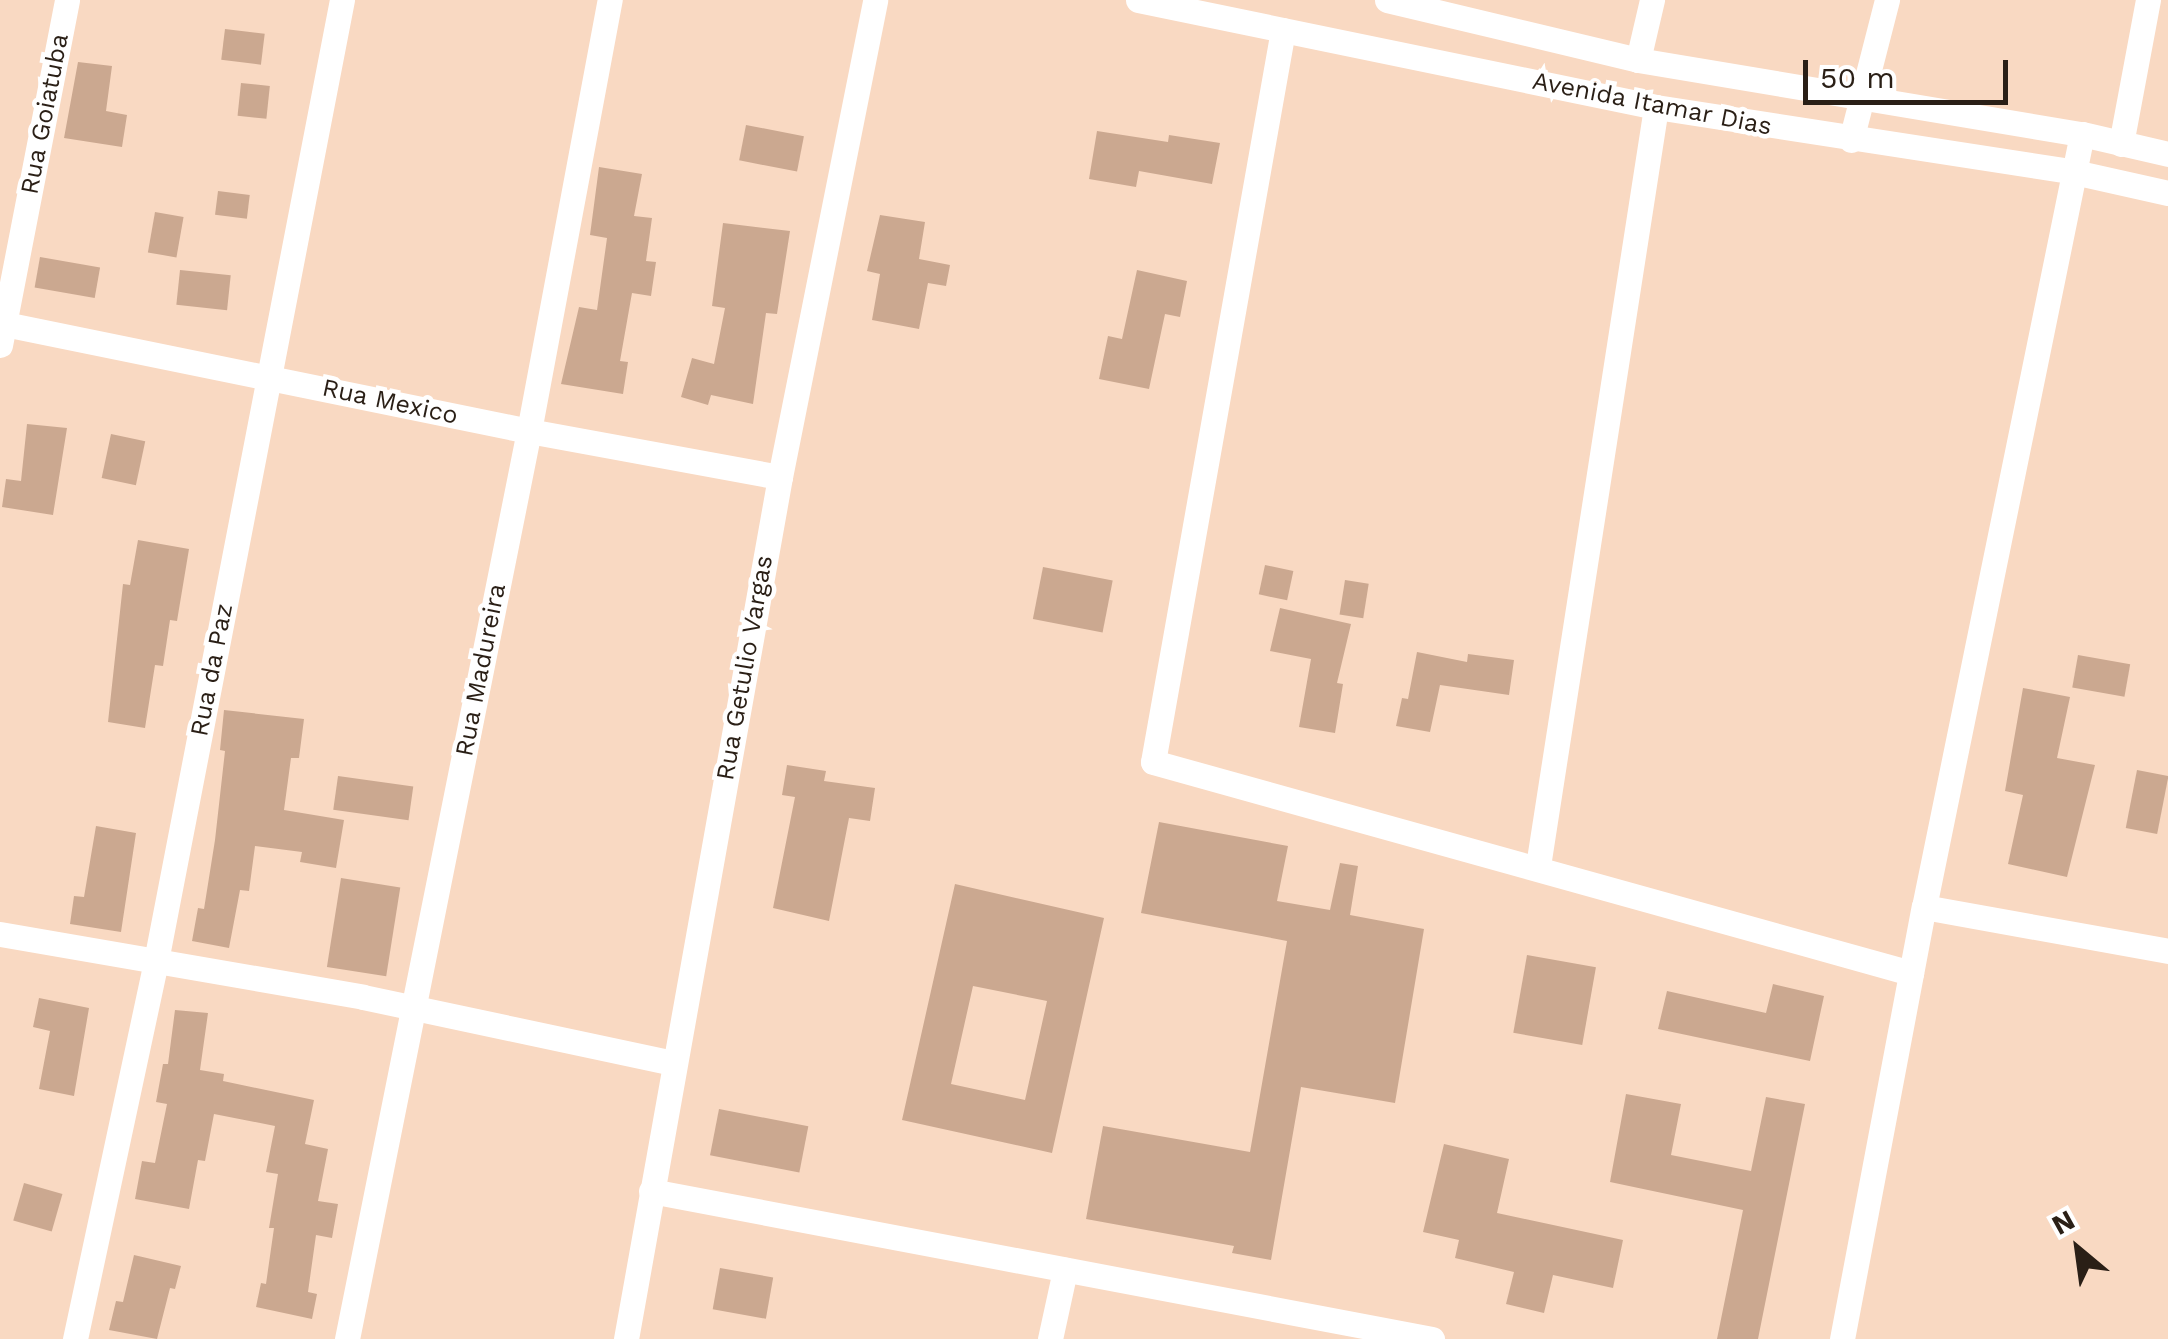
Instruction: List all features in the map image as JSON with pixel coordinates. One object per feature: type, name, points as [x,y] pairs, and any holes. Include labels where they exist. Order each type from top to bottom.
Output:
[{"type":"street","name":"Rua Goiatuba","points":[[1,331],[67,0]]},
{"type":"street","name":"Rua da Paz","points":[[74,1339],[156,961],[342,0]]},
{"type":"street","name":"Rua Madureira","points":[[347,1339],[530,431],[610,0]]},
{"type":"street","name":"Rua Getulio Vargas","points":[[626,1339],[780,477],[875,0]]},
{"type":"street","name":"Avenida Itamar Dias","points":[[1138,0],[1656,108],[2074,172],[2168,193]]},
{"type":"street","name":"Avenida Itamar Dias","points":[[1387,0],[1638,60],[2082,134],[2168,154]]},
{"type":"street","points":[[1638,60],[1652,0]]},
{"type":"street","points":[[1851,140],[1888,0]]},
{"type":"street","points":[[2121,144],[2148,0]]},
{"type":"street","points":[[1282,30],[1153,762],[1538,866],[1911,973]]},
{"type":"street","points":[[1538,866],[1656,108]]},
{"type":"street","points":[[1842,1339],[1924,906],[2082,134]]},
{"type":"street","name":"Rua Mexico","points":[[1,331],[268,376],[530,431],[780,477]]},
{"type":"street","points":[[1924,906],[2168,951]]},
{"type":"street","points":[[0,934],[412,1009],[673,1063]]},
{"type":"street","points":[[651,1191],[1432,1339]]},
{"type":"street","points":[[1050,1339],[1065,1270]]},
{"type":"building","points":[[225,29],[265,34],[261,65],[221,60]]},
{"type":"building","points":[[78,62],[112,66],[106,111],[127,115],[122,147],[64,138]]},
{"type":"building","points":[[241,83],[270,86],[266,119],[238,116]]},
{"type":"building","points":[[746,125],[804,136],[797,172],[739,160]]},
{"type":"building","points":[[1097,131],[1168,142],[1169,135],[1220,143],[1212,184],[1139,171],[1136,187],[1089,179]]},
{"type":"building","points":[[599,167],[642,174],[634,216],[652,218],[646,261],[656,262],[651,296],[632,293],[620,361],[628,362],[623,394],[561,384],[579,307],[597,310],[607,238],[590,235]]},
{"type":"building","points":[[218,191],[250,195],[247,219],[215,215]]},
{"type":"building","points":[[155,212],[184,217],[176,257],[148,252]]},
{"type":"building","points":[[880,215],[925,222],[919,259],[950,265],[946,286],[928,283],[919,329],[872,320],[880,274],[867,271]]},
{"type":"building","points":[[723,223],[790,231],[777,314],[766,313],[753,404],[711,395],[708,405],[681,397],[692,358],[714,364],[725,308],[712,306]]},
{"type":"building","points":[[40,257],[100,268],[95,298],[35,288]]},
{"type":"building","points":[[180,270],[231,275],[227,310],[176,305]]},
{"type":"building","points":[[1137,270],[1187,281],[1180,317],[1165,314],[1149,389],[1099,379],[1108,336],[1122,339]]},
{"type":"building","points":[[27,424],[67,428],[53,515],[2,507],[6,479],[21,481]]},
{"type":"building","points":[[111,434],[145,441],[136,485],[102,478]]},
{"type":"building","points":[[138,540],[189,549],[177,621],[170,620],[163,666],[155,665],[145,728],[108,722],[123,584],[130,585]]},
{"type":"building","points":[[1265,565],[1293,571],[1287,600],[1259,594]]},
{"type":"building","points":[[1043,567],[1113,581],[1103,633],[1033,619]]},
{"type":"building","points":[[1345,580],[1369,584],[1363,618],[1340,615]]},
{"type":"building","points":[[1280,608],[1351,624],[1337,683],[1343,684],[1335,733],[1299,727],[1311,659],[1270,651]]},
{"type":"building","points":[[1417,652],[1467,662],[1468,654],[1514,660],[1509,695],[1440,685],[1430,732],[1396,726],[1402,698],[1408,699]]},
{"type":"building","points":[[2078,655],[2130,664],[2124,697],[2072,687]]},
{"type":"building","points":[[2023,688],[2070,697],[2057,758],[2095,765],[2067,877],[2008,864],[2023,795],[2005,791]]},
{"type":"building","points":[[224,710],[304,719],[299,758],[291,758],[284,810],[344,820],[336,868],[300,862],[302,852],[255,846],[249,891],[240,890],[229,948],[192,941],[198,908],[204,909],[215,840],[225,751],[220,750]]},
{"type":"building","points":[[787,765],[826,771],[824,781],[875,788],[870,821],[849,818],[829,921],[773,908],[795,797],[782,795]]},
{"type":"building","points":[[2137,770],[2168,776],[2157,834],[2126,828]]},
{"type":"building","points":[[338,776],[413,787],[409,820],[333,810]]},
{"type":"building","points":[[1159,822],[1288,846],[1277,901],[1330,910],[1340,863],[1358,866],[1350,915],[1424,929],[1395,1103],[1301,1087],[1271,1260],[1232,1253],[1234,1246],[1086,1219],[1103,1126],[1250,1152],[1287,941],[1141,913]]},
{"type":"building","points":[[96,826],[136,833],[121,932],[70,924],[74,896],[84,897]]},
{"type":"building","points":[[341,878],[400,887],[386,976],[327,967]]},
{"type":"building","points":[[955,884],[1104,918],[1052,1153],[902,1120]],"holes":[[[973,986],[1047,1001],[1025,1100],[951,1084]]]},
{"type":"building","points":[[1527,955],[1596,967],[1582,1045],[1513,1033]]},
{"type":"building","points":[[1773,984],[1824,996],[1810,1061],[1658,1029],[1667,991],[1766,1013]]},
{"type":"building","points":[[39,998],[89,1008],[74,1096],[39,1089],[50,1031],[33,1027]]},
{"type":"building","points":[[175,1010],[208,1013],[200,1070],[224,1074],[223,1081],[314,1100],[305,1144],[328,1149],[318,1201],[338,1204],[332,1238],[316,1235],[308,1292],[317,1294],[312,1319],[256,1307],[261,1283],[266,1284],[274,1228],[269,1228],[278,1174],[266,1172],[275,1126],[214,1114],[205,1161],[198,1160],[189,1209],[135,1199],[142,1161],[155,1163],[167,1104],[156,1102],[163,1064],[168,1064]]},
{"type":"building","points":[[1626,1094],[1681,1104],[1671,1155],[1751,1171],[1766,1097],[1805,1104],[1758,1339],[1717,1339],[1743,1210],[1610,1182]]},
{"type":"building","points":[[719,1109],[808,1126],[799,1173],[710,1155]]},
{"type":"building","points":[[1444,1144],[1509,1159],[1497,1213],[1623,1240],[1613,1288],[1553,1275],[1544,1313],[1506,1304],[1514,1272],[1455,1258],[1459,1240],[1423,1232]]},
{"type":"building","points":[[24,1183],[62,1194],[52,1232],[13,1220]]},
{"type":"building","points":[[134,1255],[181,1266],[175,1289],[170,1288],[157,1339],[109,1330],[116,1301],[123,1302]]},
{"type":"building","points":[[720,1268],[773,1277],[766,1319],[713,1309]]}]
